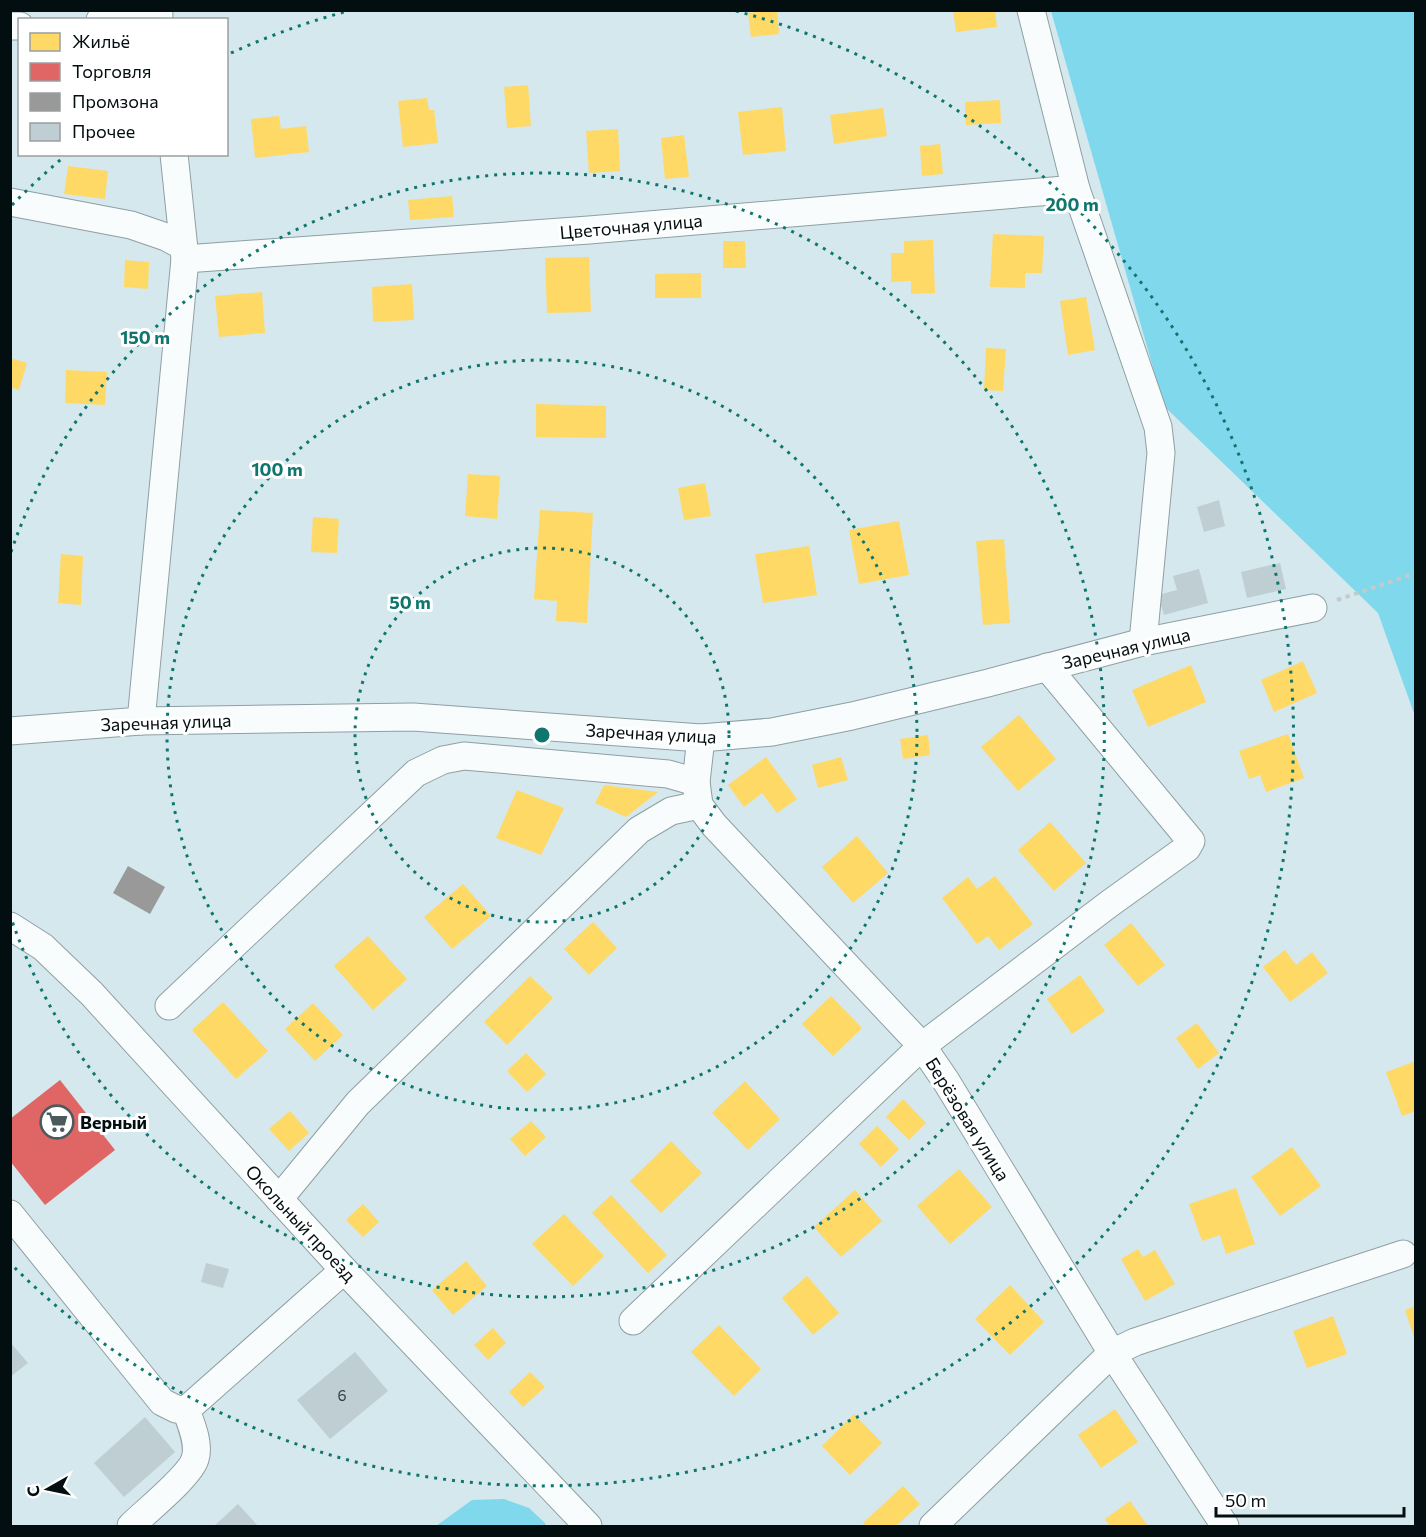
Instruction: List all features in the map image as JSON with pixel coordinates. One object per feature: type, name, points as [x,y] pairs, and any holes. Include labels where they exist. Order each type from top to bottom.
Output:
[{"type":"street","points":[[1031,10],[1076,189],[1158,427],[1161,453],[1143,642]]},
{"type":"street","points":[[124,18],[159,15]]},
{"type":"street","points":[[141,721],[184,252],[174,156]]},
{"type":"street","name":"Цветочная улица","points":[[184,252],[589,230],[1076,189]]},
{"type":"street","points":[[10,202],[131,225],[166,237],[184,252]]},
{"type":"street","name":"Заречная улица","points":[[10,731],[141,721],[413,717],[701,738],[772,732],[852,716],[1143,642],[1313,608]]},
{"type":"street","points":[[633,1321],[922,1046],[1108,904],[1187,848],[1191,841],[1047,667]]},
{"type":"street","points":[[697,793],[701,738]]},
{"type":"street","points":[[169,1006],[416,772],[443,760],[464,756],[668,774],[697,793]]},
{"type":"street","points":[[279,1199],[358,1103],[639,830],[697,793]]},
{"type":"street","name":"Берёзовая улица","points":[[697,793],[714,825],[922,1046],[946,1081],[1112,1353],[1225,1527]]},
{"type":"street","name":"Окольный проезд","points":[[10,926],[44,946],[92,994],[344,1270],[588,1527]]},
{"type":"street","points":[[10,1214],[162,1402],[176,1409],[186,1410],[344,1270]]},
{"type":"street","points":[[933,1527],[1112,1353],[1135,1342],[1402,1254]]},
{"type":"street","points":[[131,1527],[189,1471],[196,1458],[195,1437],[186,1410]]},
{"type":"path","points":[[1313,608],[1416,573]]},
{"type":"shaded area","points":[[1051,11],[1415,11],[1415,716],[1378,613],[1164,406]]},
{"type":"shaded area","points":[[504,1499],[529,1508],[546,1526],[436,1526],[472,1500]]},
{"type":"building: Жильё","points":[[777,10],[779,34],[751,37],[748,13]]},
{"type":"building: Жильё","points":[[953,10],[995,10],[997,27],[956,32]]},
{"type":"building: Жильё","points":[[528,85],[531,126],[507,128],[504,87]]},
{"type":"building: Жильё","points":[[427,98],[429,110],[434,110],[438,143],[403,147],[398,101]]},
{"type":"building: Жильё","points":[[1000,100],[1001,123],[966,125],[965,102]]},
{"type":"building: Жильё","points":[[782,107],[786,151],[743,155],[738,112]]},
{"type":"building: Жильё","points":[[883,108],[887,136],[834,144],[830,115]]},
{"type":"building: Жильё","points":[[279,116],[281,129],[306,126],[309,152],[255,158],[251,119]]},
{"type":"building: Жильё","points":[[618,129],[620,171],[589,173],[586,131]]},
{"type":"building: Жильё","points":[[684,135],[689,177],[665,179],[661,138]]},
{"type":"building: Жильё","points":[[940,144],[943,174],[922,176],[920,146]]},
{"type":"building: Жильё","points":[[68,166],[108,171],[105,199],[64,194]]},
{"type":"building: Жильё","points":[[452,196],[454,217],[410,220],[408,200]]},
{"type":"building: Жильё","points":[[993,234],[1044,236],[1042,273],[1025,273],[1025,288],[990,287]]},
{"type":"building: Жильё","points":[[933,240],[935,293],[911,294],[911,281],[891,282],[891,253],[904,253],[904,241]]},
{"type":"building: Жильё","points":[[723,241],[745,241],[746,268],[723,268]]},
{"type":"building: Жильё","points":[[589,257],[591,312],[547,313],[545,258]]},
{"type":"building: Жильё","points":[[125,260],[149,262],[148,289],[124,287]]},
{"type":"building: Жильё","points":[[701,273],[701,298],[655,298],[655,274]]},
{"type":"building: Жильё","points":[[412,284],[414,320],[373,322],[372,287]]},
{"type":"building: Жильё","points":[[262,292],[265,333],[219,337],[215,296]]},
{"type":"building: Жильё","points":[[1086,297],[1095,350],[1068,355],[1060,301]]},
{"type":"building: Жильё","points":[[986,348],[1006,349],[1003,391],[984,390]]},
{"type":"building: Жильё","points":[[10,358],[27,363],[19,390],[10,387]]},
{"type":"building: Жильё","points":[[66,370],[107,372],[105,405],[65,403]]},
{"type":"building: Жильё","points":[[536,404],[606,406],[606,438],[536,437]]},
{"type":"building: Жильё","points":[[468,474],[500,476],[497,519],[465,516]]},
{"type":"building: Жильё","points":[[705,483],[711,516],[684,520],[678,488]]},
{"type":"building: Жильё","points":[[540,510],[593,513],[587,623],[556,621],[557,601],[534,599]]},
{"type":"building: Жильё","points":[[313,517],[339,519],[337,553],[311,552]]},
{"type":"building: Жильё","points":[[899,521],[909,575],[859,584],[849,530]]},
{"type":"building: Жильё","points":[[1004,539],[1010,623],[983,625],[976,541]]},
{"type":"building: Жильё","points":[[809,546],[817,595],[763,603],[755,554]]},
{"type":"building: Жильё","points":[[61,554],[83,556],[81,605],[58,603]]},
{"type":"building: Жильё","points":[[1303,661],[1317,693],[1274,712],[1261,680]]},
{"type":"building: Жильё","points":[[1191,665],[1206,702],[1148,727],[1132,690]]},
{"type":"building: Жильё","points":[[1019,715],[1056,759],[1018,791],[981,747]]},
{"type":"building: Жильё","points":[[1288,734],[1304,778],[1266,792],[1260,775],[1249,779],[1239,751]]},
{"type":"building: Жильё","points":[[928,735],[930,755],[903,759],[900,739]]},
{"type":"building: Жильё","points":[[766,757],[797,799],[777,813],[762,793],[744,807],[728,785]]},
{"type":"building: Жильё","points":[[841,757],[848,780],[818,788],[812,765]]},
{"type":"building: Жильё","points":[[604,785],[658,792],[626,817],[595,803]]},
{"type":"building: Жильё","points":[[517,790],[564,808],[541,855],[496,838]]},
{"type":"building: Жильё","points":[[1050,822],[1086,863],[1054,891],[1018,850]]},
{"type":"building: Жильё","points":[[857,836],[888,873],[853,903],[822,867]]},
{"type":"building: Жильё","points":[[995,876],[1033,924],[999,950],[988,936],[977,944],[942,898],[968,877],[977,889]]},
{"type":"building: Жильё","points":[[463,884],[491,916],[452,949],[424,917]]},
{"type":"building: Жильё","points":[[593,922],[617,948],[589,975],[564,949]]},
{"type":"building: Жильё","points":[[1131,923],[1165,965],[1138,986],[1104,945]]},
{"type":"building: Жильё","points":[[368,936],[407,979],[373,1010],[334,966]]},
{"type":"building: Жильё","points":[[1285,950],[1296,965],[1312,952],[1328,973],[1290,1002],[1263,967]]},
{"type":"building: Жильё","points":[[1080,975],[1105,1011],[1072,1034],[1047,999]]},
{"type":"building: Жильё","points":[[530,976],[553,998],[507,1045],[484,1022]]},
{"type":"building: Жильё","points":[[831,996],[862,1028],[833,1056],[802,1024]]},
{"type":"building: Жильё","points":[[223,1002],[268,1051],[236,1079],[192,1030]]},
{"type":"building: Жильё","points":[[313,1003],[343,1035],[315,1061],[285,1029]]},
{"type":"building: Жильё","points":[[1197,1023],[1219,1053],[1198,1069],[1176,1038]]},
{"type":"building: Жильё","points":[[526,1053],[546,1074],[527,1092],[507,1071]]},
{"type":"building: Жильё","points":[[1416,1061],[1416,1111],[1402,1116],[1386,1072]]},
{"type":"building: Жильё","points":[[745,1081],[780,1119],[748,1150],[712,1113]]},
{"type":"building: Жильё","points":[[903,1099],[926,1123],[909,1140],[886,1117]]},
{"type":"building: Жильё","points":[[290,1111],[309,1133],[289,1151],[269,1129]]},
{"type":"building: Жильё","points":[[531,1121],[546,1137],[525,1156],[510,1139]]},
{"type":"building: Жильё","points":[[877,1126],[899,1149],[881,1167],[859,1144]]},
{"type":"building: Жильё","points":[[671,1141],[702,1173],[661,1213],[630,1181]]},
{"type":"building: Жильё","points":[[1292,1147],[1321,1186],[1280,1216],[1251,1177]]},
{"type":"building: Жильё","points":[[959,1169],[992,1207],[950,1244],[917,1206]]},
{"type":"building: Жильё","points":[[1236,1188],[1255,1244],[1226,1254],[1220,1235],[1202,1241],[1189,1204]]},
{"type":"building: Жильё","points":[[855,1190],[882,1221],[841,1257],[814,1227]]},
{"type":"building: Жильё","points":[[611,1195],[667,1255],[648,1273],[592,1213]]},
{"type":"building: Жильё","points":[[363,1204],[379,1222],[363,1237],[346,1220]]},
{"type":"building: Жильё","points":[[564,1214],[604,1256],[573,1286],[532,1244]]},
{"type":"building: Жильё","points":[[1138,1249],[1143,1257],[1155,1250],[1175,1284],[1145,1301],[1121,1259]]},
{"type":"building: Жильё","points":[[466,1261],[487,1286],[453,1315],[432,1290]]},
{"type":"building: Жильё","points":[[807,1276],[839,1313],[813,1335],[782,1298]]},
{"type":"building: Жильё","points":[[1010,1285],[1044,1322],[1010,1355],[975,1319]]},
{"type":"building: Жильё","points":[[1416,1306],[1416,1340],[1415,1340],[1405,1310]]},
{"type":"building: Жильё","points":[[1333,1316],[1347,1354],[1307,1368],[1293,1331]]},
{"type":"building: Жильё","points":[[719,1325],[761,1369],[734,1396],[691,1352]]},
{"type":"building: Жильё","points":[[493,1328],[506,1343],[488,1360],[474,1345]]},
{"type":"building: Жильё","points":[[530,1372],[545,1387],[523,1407],[509,1392]]},
{"type":"building: Жильё","points":[[1115,1409],[1138,1442],[1101,1468],[1078,1435]]},
{"type":"building: Жильё","points":[[854,1414],[882,1443],[850,1475],[822,1446]]},
{"type":"building: Жильё","points":[[903,1486],[920,1504],[896,1526],[866,1526],[863,1523]]},
{"type":"building: Жильё","points":[[1130,1501],[1148,1526],[1110,1526],[1105,1519]]},
{"type":"building: Торговля","points":[[60,1080],[115,1150],[45,1205],[10,1161],[10,1119]]},
{"type":"building: Промзона","points":[[128,866],[165,887],[150,914],[113,893]]},
{"type":"building: Прочее","points":[[1219,500],[1225,526],[1204,532],[1197,507]]},
{"type":"building: Прочее","points":[[1280,563],[1286,589],[1247,598],[1241,572]]},
{"type":"building: Прочее","points":[[1199,569],[1208,603],[1164,615],[1158,595],[1177,590],[1173,576]]},
{"type":"building: Прочее","points":[[206,1263],[229,1269],[223,1288],[201,1282]]},
{"type":"building: Прочее","points":[[10,1342],[28,1363],[10,1377]]},
{"type":"building: Прочее","points":[[355,1352],[388,1391],[330,1439],[297,1400]]},
{"type":"building: Прочее","points":[[145,1417],[175,1452],[124,1497],[94,1463]]},
{"type":"building: Прочее","points":[[238,1504],[258,1526],[214,1526]]},
{"type":"place","name":"Верный","points":[[57,1122]]}]
